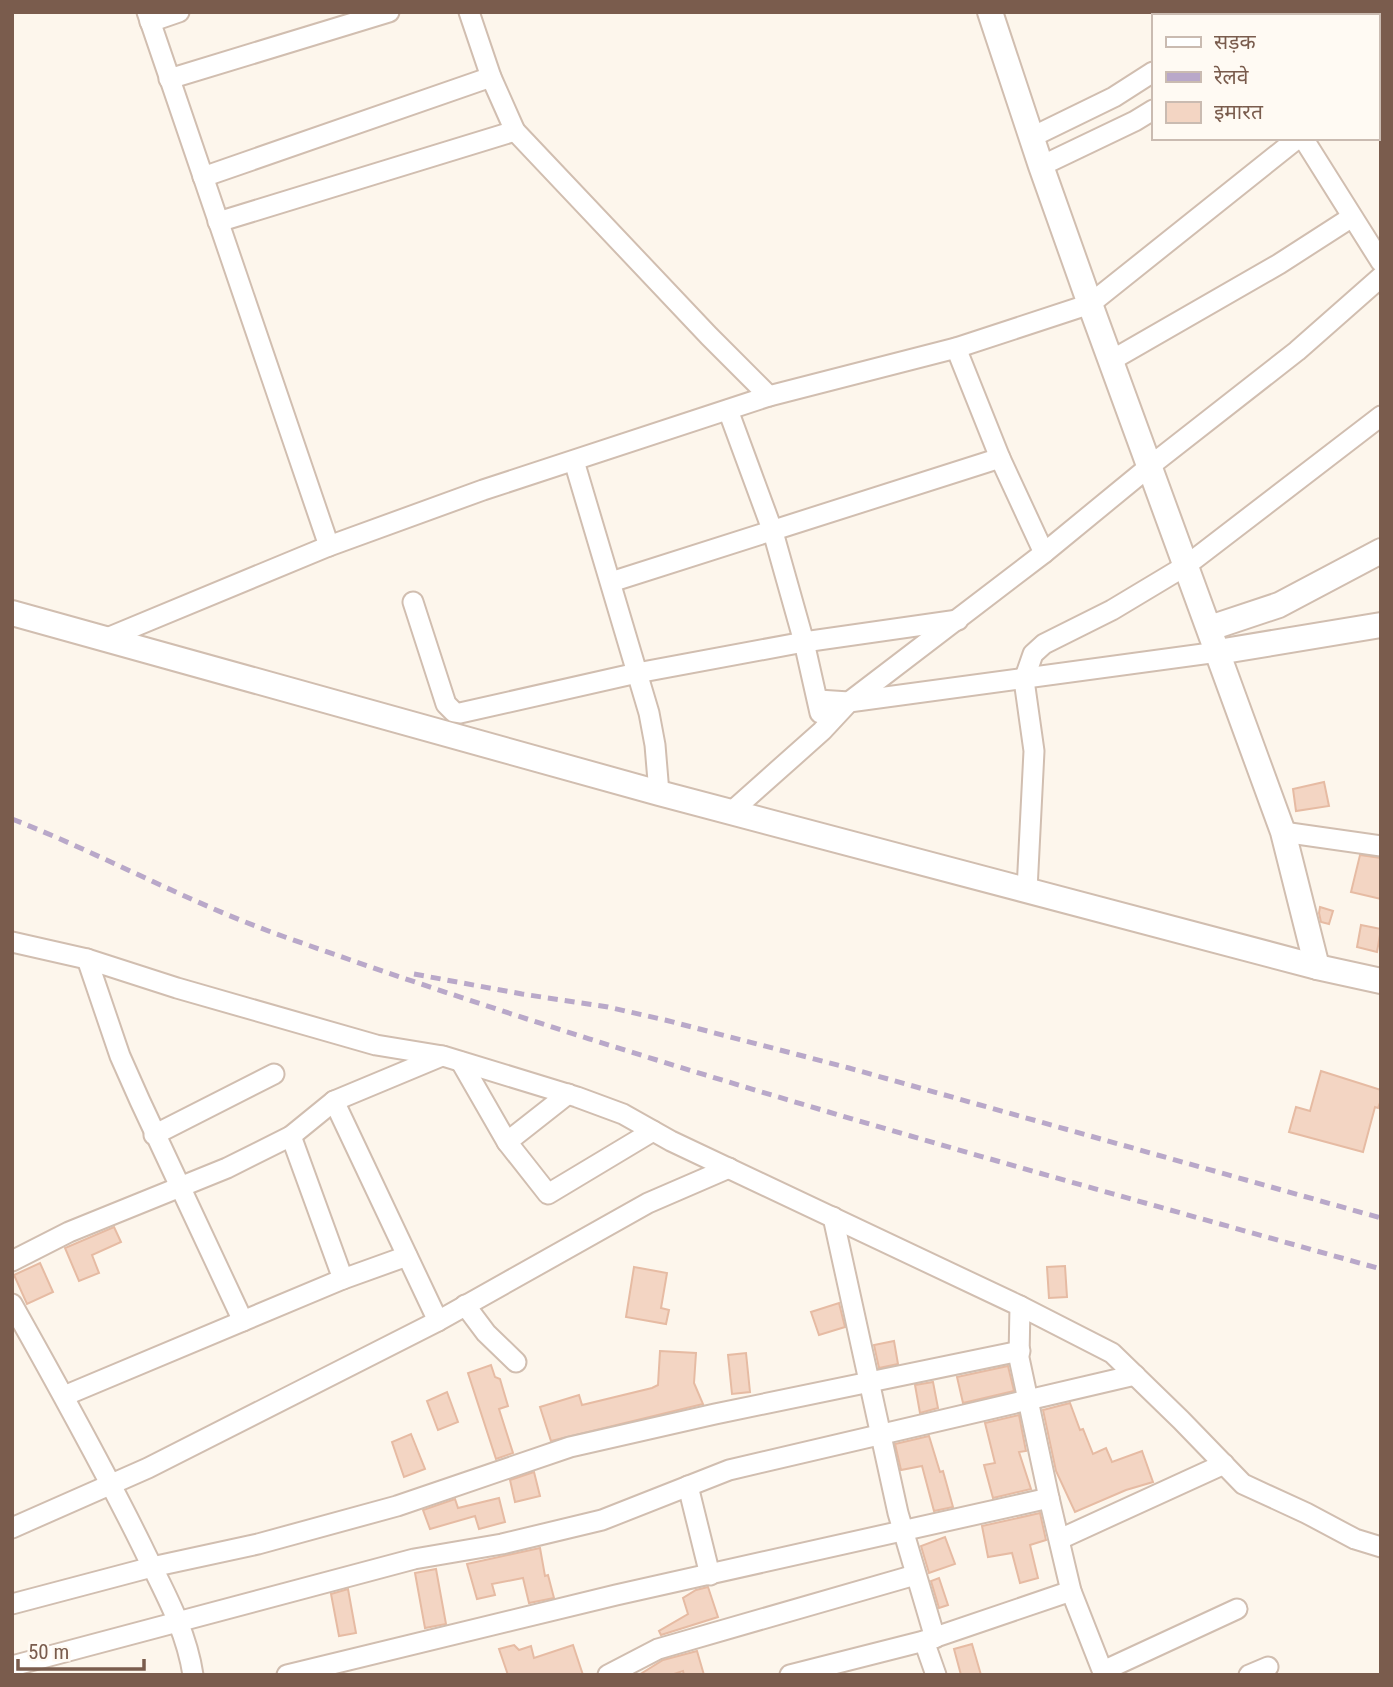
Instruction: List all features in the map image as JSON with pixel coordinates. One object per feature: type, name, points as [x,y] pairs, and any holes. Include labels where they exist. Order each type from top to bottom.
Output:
[{"type":"street","points":[[179,12],[148,17],[329,546]]},
{"type":"street","points":[[170,79],[389,12]]},
{"type":"street","points":[[469,12],[491,77],[515,131],[769,396]]},
{"type":"street","points":[[990,12],[1090,304],[1283,831],[1317,967]]},
{"type":"street","points":[[1032,137],[1114,97],[1152,73]]},
{"type":"street","points":[[203,177],[491,77]]},
{"type":"street","points":[[1041,166],[1152,111]]},
{"type":"street","points":[[218,222],[515,131]]},
{"type":"street","points":[[107,638],[329,546],[483,490],[769,396],[956,348],[1090,304],[1298,140]]},
{"type":"street","points":[[1302,140],[1381,262]]},
{"type":"street","points":[[1112,360],[1279,264],[1352,216]]},
{"type":"street","points":[[731,812],[822,731],[849,702],[959,620],[1297,351],[1381,277]]},
{"type":"street","points":[[956,348],[1000,458],[1044,552]]},
{"type":"street","points":[[728,410],[773,532],[804,642],[818,700],[822,731]]},
{"type":"street","points":[[1027,891],[1034,751],[1024,680],[1032,654],[1044,644],[1112,610],[1187,565],[1381,416]]},
{"type":"street","points":[[611,582],[1000,458]]},
{"type":"street","points":[[574,461],[649,713],[659,793]]},
{"type":"street","points":[[1210,628],[1279,605],[1381,551]]},
{"type":"street","points":[[413,602],[446,704],[454,712],[471,712],[637,673],[804,642],[959,620]]},
{"type":"street","points":[[12,613],[659,793],[1317,967],[1381,981]]},
{"type":"street","points":[[818,700],[849,702],[1024,680],[1381,625]]},
{"type":"street","points":[[1283,831],[1381,846]]},
{"type":"street","points":[[12,942],[87,959],[177,988],[376,1045],[452,1059],[568,1094],[623,1114],[653,1131],[1020,1306],[1112,1353],[1243,1484],[1355,1539],[1381,1547]]},
{"type":"street","points":[[87,959],[120,1056],[154,1135],[181,1186],[243,1321]]},
{"type":"street","points":[[12,1261],[69,1232],[227,1168],[291,1136],[334,1101],[452,1059]]},
{"type":"street","points":[[452,1059],[507,1142],[548,1194],[653,1131]]},
{"type":"street","points":[[154,1135],[274,1074]]},
{"type":"street","points":[[507,1142],[568,1094]]},
{"type":"street","points":[[334,1101],[438,1321]]},
{"type":"street","points":[[291,1136],[343,1279]]},
{"type":"street","points":[[12,1528],[112,1485],[438,1321],[648,1203],[729,1168]]},
{"type":"street","points":[[833,1217],[936,1675]]},
{"type":"street","points":[[64,1396],[343,1279],[407,1256]]},
{"type":"street","points":[[12,1304],[112,1485],[179,1621],[190,1653],[193,1675]]},
{"type":"street","points":[[465,1305],[486,1332],[516,1362]]},
{"type":"street","points":[[1020,1306],[1020,1351],[1049,1498],[1071,1591],[1103,1673],[1237,1609]]},
{"type":"street","points":[[12,1604],[152,1567],[258,1544],[397,1506],[570,1447],[869,1381],[1020,1351]]},
{"type":"street","points":[[12,1666],[414,1559],[502,1544],[602,1520],[729,1471],[1135,1376]]},
{"type":"street","points":[[1060,1539],[1224,1464]]},
{"type":"street","points":[[688,1486],[710,1575]]},
{"type":"street","points":[[287,1675],[616,1595],[1049,1498]]},
{"type":"street","points":[[608,1675],[658,1649],[915,1575]]},
{"type":"street","points":[[790,1675],[929,1639],[1071,1591]]},
{"type":"street","points":[[1249,1675],[1268,1667]]},
{"type":"building","points":[[1324,782],[1329,806],[1296,811],[1293,789]]},
{"type":"building","points":[[1360,855],[1381,858],[1381,899],[1351,892]]},
{"type":"building","points":[[1320,907],[1333,911],[1329,924],[1321,922]]},
{"type":"building","points":[[1361,925],[1381,929],[1377,952],[1357,947]]},
{"type":"building","points":[[1321,1071],[1381,1090],[1381,1100],[1378,1108],[1375,1107],[1363,1152],[1289,1132],[1296,1107],[1310,1111]]},
{"type":"building","points":[[114,1227],[121,1242],[92,1255],[99,1273],[79,1281],[65,1248]]},
{"type":"building","points":[[40,1263],[53,1292],[27,1304],[14,1275]]},
{"type":"building","points":[[1065,1266],[1067,1297],[1049,1298],[1047,1267]]},
{"type":"building","points":[[634,1267],[667,1273],[661,1308],[669,1310],[666,1324],[626,1317]]},
{"type":"building","points":[[839,1303],[845,1327],[819,1335],[811,1312]]},
{"type":"building","points":[[894,1341],[898,1364],[879,1368],[874,1345]]},
{"type":"building","points":[[660,1351],[696,1353],[694,1383],[703,1404],[551,1441],[540,1407],[579,1395],[582,1405],[652,1388],[658,1385]]},
{"type":"building","points":[[746,1353],[750,1392],[732,1394],[728,1355]]},
{"type":"building","points":[[491,1365],[495,1377],[500,1379],[508,1406],[499,1409],[513,1453],[496,1459],[468,1373]]},
{"type":"building","points":[[1008,1366],[1014,1391],[963,1403],[957,1377]]},
{"type":"building","points":[[933,1382],[938,1408],[920,1413],[915,1385]]},
{"type":"building","points":[[447,1392],[458,1422],[438,1430],[427,1401]]},
{"type":"building","points":[[1070,1403],[1093,1454],[1106,1448],[1112,1462],[1142,1451],[1153,1482],[1126,1490],[1075,1512],[1056,1471],[1043,1410]]},
{"type":"building","points":[[1019,1415],[1026,1451],[1019,1452],[1031,1489],[993,1498],[984,1465],[995,1463],[985,1423]]},
{"type":"building","points":[[411,1434],[425,1469],[404,1477],[392,1442]]},
{"type":"building","points":[[929,1436],[953,1507],[934,1511],[922,1466],[901,1470],[895,1444]]},
{"type":"building","points":[[534,1472],[540,1496],[515,1502],[510,1480]]},
{"type":"building","points":[[499,1498],[505,1522],[479,1529],[475,1516],[430,1529],[423,1510],[455,1499],[458,1508]]},
{"type":"building","points":[[1040,1513],[1046,1540],[1030,1545],[1038,1578],[1020,1583],[1012,1553],[988,1557],[982,1526]]},
{"type":"building","points":[[945,1537],[955,1564],[929,1573],[921,1546]]},
{"type":"building","points":[[540,1548],[545,1576],[548,1575],[554,1598],[529,1603],[523,1578],[492,1584],[495,1595],[477,1599],[467,1564]]},
{"type":"building","points":[[436,1569],[446,1624],[425,1628],[415,1573]]},
{"type":"building","points":[[939,1578],[948,1605],[939,1608],[931,1581]]},
{"type":"building","points":[[708,1587],[718,1617],[661,1635],[659,1631],[688,1614],[683,1598]]},
{"type":"building","points":[[348,1589],[356,1633],[339,1636],[331,1594]]},
{"type":"building","points":[[972,1644],[981,1675],[961,1675],[954,1649]]},
{"type":"building","points":[[514,1645],[519,1650],[531,1646],[534,1658],[573,1645],[583,1675],[508,1675],[499,1649]]},
{"type":"building","points":[[697,1651],[704,1675],[684,1675],[683,1671],[671,1675],[639,1675],[663,1660]]},
{"type":"railway","points":[[12,819],[250,924],[420,984],[830,1112],[1381,1269]]},
{"type":"railway","points":[[414,974],[608,1007],[665,1020],[849,1068],[1381,1218]]}]
